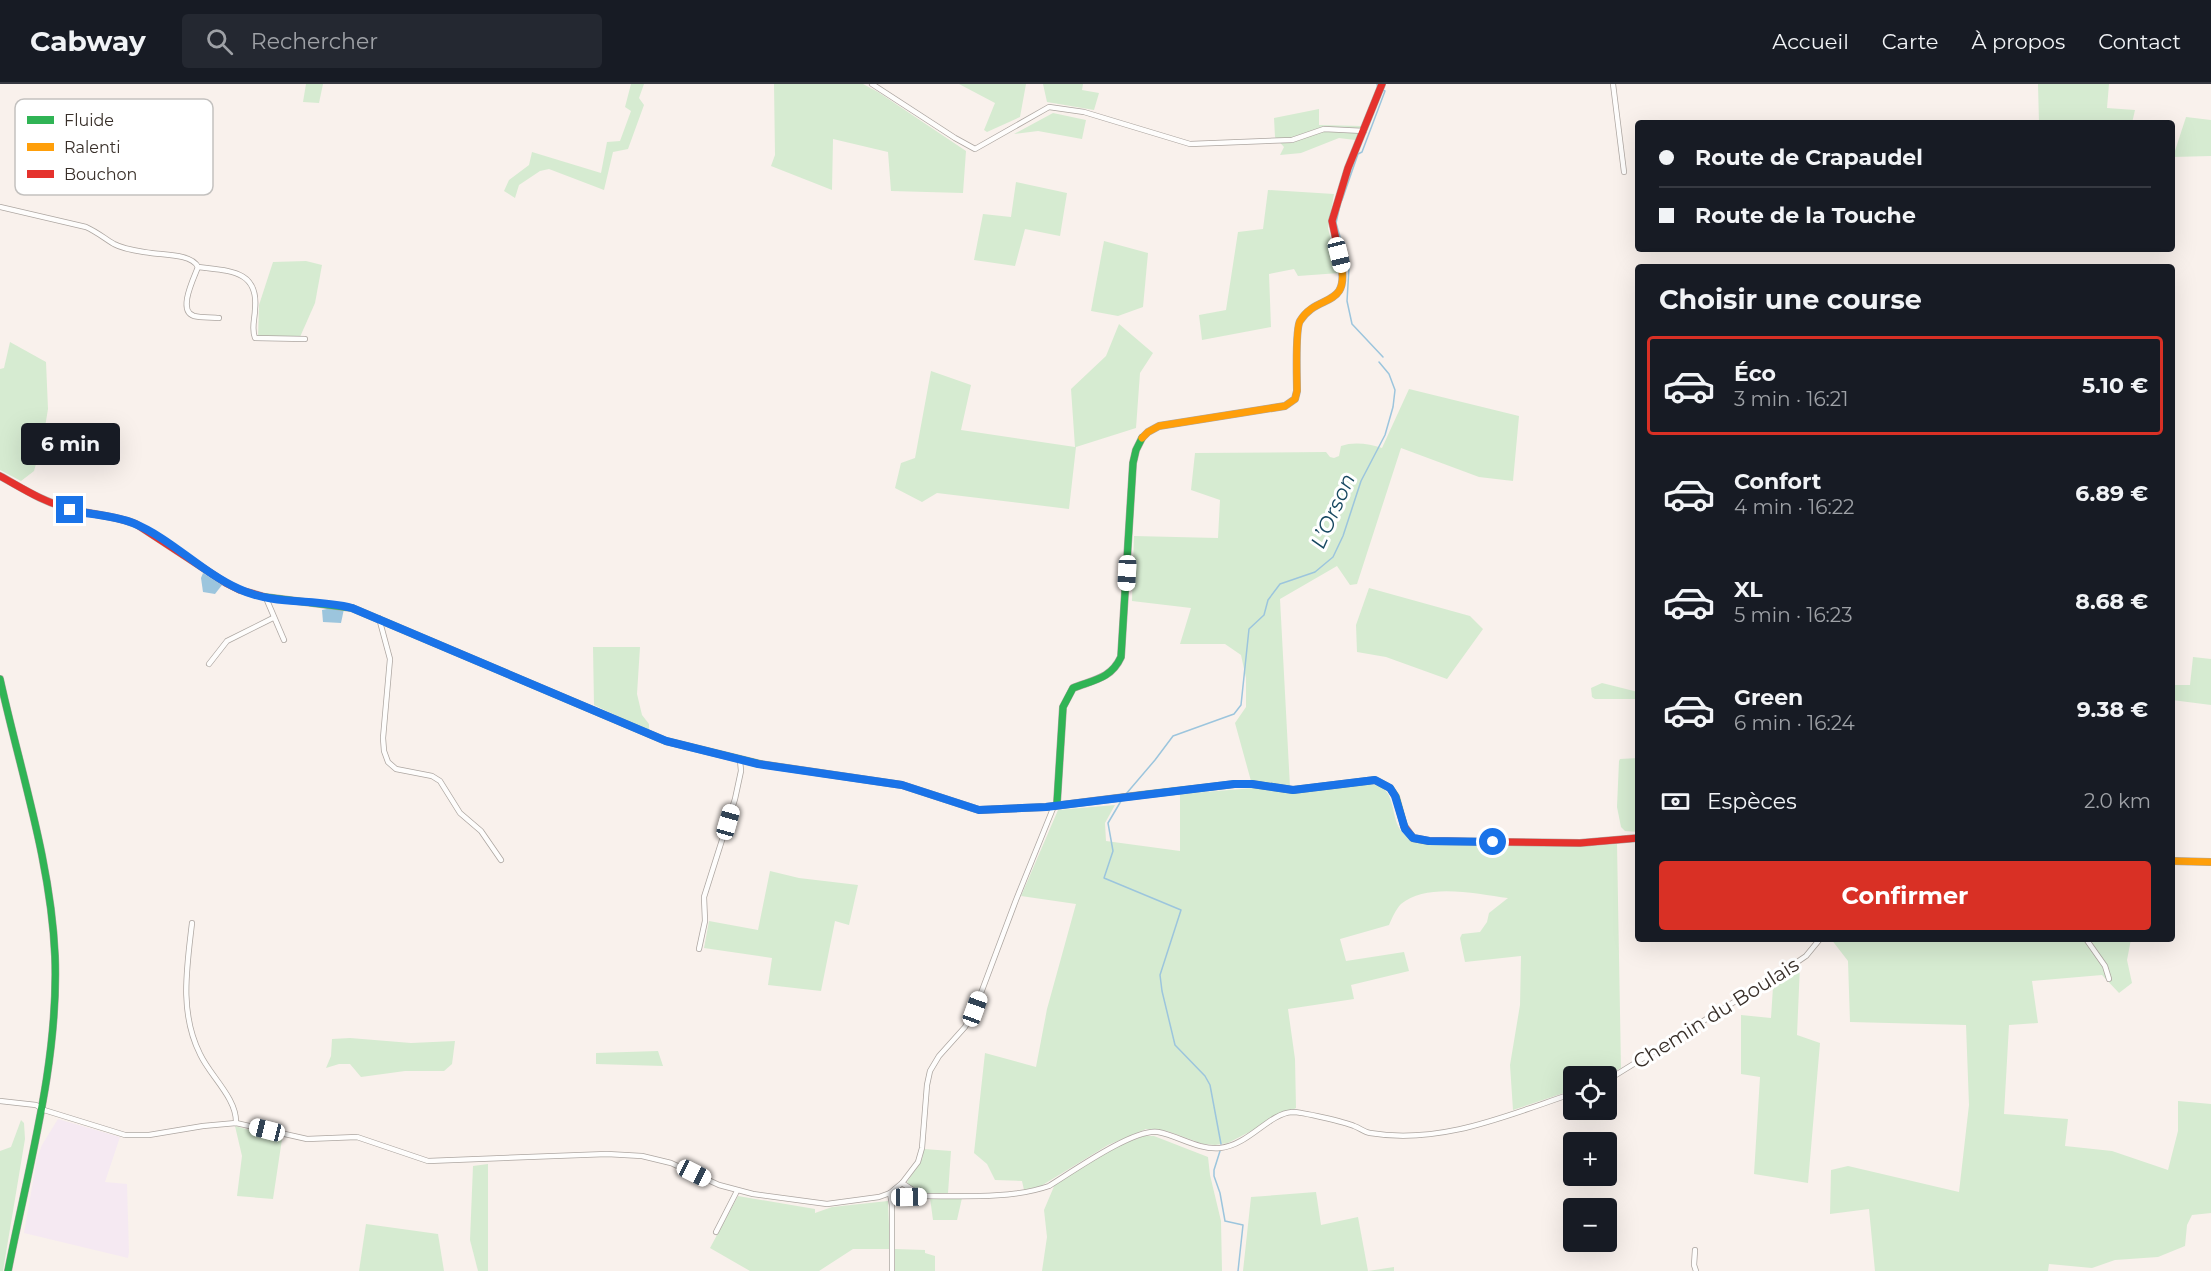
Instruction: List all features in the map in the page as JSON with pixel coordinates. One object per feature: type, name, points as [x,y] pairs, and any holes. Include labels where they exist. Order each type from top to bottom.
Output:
[{"type":"street","points":[[1613,84],[1624,172]]},
{"type":"street","points":[[876,85],[975,149],[1049,107],[1084,112],[1190,144],[1284,141],[1324,129],[1364,131]]},
{"type":"street","points":[[892,1271],[890,1195],[914,1168],[920,1154],[930,1071],[939,1056],[965,1027],[975,1009],[1012,910],[1057,803],[1063,707],[1073,688],[1111,674],[1121,657],[1133,463],[1138,443],[1149,430],[1160,426],[1285,406],[1295,399],[1298,323],[1309,309],[1337,295],[1343,284],[1344,274],[1332,221],[1348,168],[1380,87]]},
{"type":"street","points":[[0,207],[86,227],[116,245],[136,251],[181,257],[194,261],[198,267],[237,272],[247,279],[256,301],[253,328],[255,338],[305,339]]},
{"type":"street","points":[[198,267],[190,287],[186,308],[193,316],[219,318]]},
{"type":"street","points":[[0,476],[62,507],[132,522],[157,536],[222,581],[240,590],[266,598],[335,603],[379,618],[666,741],[740,760],[902,785],[979,810],[1055,806],[1234,784],[1252,784],[1293,790],[1375,780],[1390,788],[1395,796],[1405,829],[1413,838],[1429,841],[1580,843],[1635,838]]},
{"type":"street","points":[[266,598],[284,640]]},
{"type":"street","points":[[209,664],[227,641],[273,618]]},
{"type":"street","points":[[379,618],[390,659],[383,738],[384,752],[388,762],[396,769],[432,776],[440,782],[450,794],[460,813],[481,831],[501,860]]},
{"type":"street","points":[[0,679],[43,866],[53,931],[55,967],[54,1013],[40,1108],[8,1271]]},
{"type":"street","points":[[699,949],[705,921],[704,897],[735,799],[741,771],[740,760]]},
{"type":"street","points":[[2175,861],[2211,862]]},
{"type":"street","points":[[192,923],[186,982],[187,1014],[200,1054],[230,1101],[236,1116],[236,1123]]},
{"type":"street","name":"Chemin du Boulais","points":[[1617,1074],[1781,973],[1806,956],[1818,942]]},
{"type":"street","points":[[2088,942],[2105,966],[2109,979]]},
{"type":"street","points":[[0,1101],[40,1108],[131,1136],[236,1123],[307,1139],[357,1137],[428,1161],[607,1154],[642,1156],[671,1162],[736,1191],[827,1204],[890,1195],[974,1195],[1036,1190],[1049,1186],[1121,1142],[1145,1133],[1156,1132],[1205,1148],[1227,1147],[1243,1141],[1278,1117],[1295,1112],[1353,1125],[1367,1133],[1388,1136],[1438,1135],[1467,1129],[1563,1097]]},
{"type":"street","points":[[902,1182],[922,1196]]},
{"type":"street","points":[[716,1232],[736,1191]]},
{"type":"street","points":[[1695,1250],[1696,1271]]},
{"type":"shaded area","points":[[58,1119],[120,1137],[105,1182],[127,1184],[128,1258],[24,1233],[37,1158]]},
{"type":"green space","points":[[306,84],[323,84],[319,103],[303,102]]},
{"type":"green space","points":[[631,84],[644,84],[639,98],[644,105],[628,149],[613,152],[604,190],[549,169],[540,171],[519,185],[515,198],[504,191],[509,180],[529,165],[532,152],[601,173],[607,142],[620,141],[631,111],[625,107]]},
{"type":"green space","points":[[774,84],[863,84],[878,92],[966,151],[963,193],[891,191],[888,152],[833,139],[832,190],[771,166],[775,155]]},
{"type":"green space","points":[[959,84],[1026,84],[1020,117],[987,132],[984,130],[995,103]]},
{"type":"green space","points":[[1043,84],[1083,84],[1082,90],[1099,93],[1094,110],[1047,102]]},
{"type":"green space","points":[[2038,84],[2109,84],[2107,108],[2135,110],[2133,120],[2039,120]]},
{"type":"green space","points":[[1319,109],[1319,125],[1362,126],[1355,140],[1339,138],[1301,153],[1280,155],[1284,147],[1275,137],[1274,118]]},
{"type":"green space","points":[[1053,113],[1086,120],[1082,139],[1038,131],[1014,134]]},
{"type":"green space","points":[[2186,117],[2211,120],[2211,156],[2175,157]]},
{"type":"green space","points":[[1016,182],[1067,193],[1060,236],[1025,229],[1015,266],[974,260],[983,214],[1011,217]]},
{"type":"green space","points":[[1268,190],[1334,194],[1328,228],[1339,273],[1298,276],[1294,269],[1269,274],[1271,327],[1202,340],[1199,315],[1226,310],[1238,232],[1263,229]]},
{"type":"green space","points":[[1104,241],[1148,253],[1143,307],[1118,316],[1091,311]]},
{"type":"green space","points":[[306,261],[322,265],[315,303],[300,337],[258,337],[259,305],[273,262]]},
{"type":"green space","points":[[1119,324],[1153,353],[1140,373],[1136,428],[1076,447],[1069,509],[937,493],[922,502],[895,488],[901,463],[915,458],[931,371],[971,385],[961,430],[1075,447],[1071,389],[1106,356]]},
{"type":"green space","points":[[10,342],[46,362],[48,409],[43,439],[34,471],[21,481],[0,470],[0,369],[4,368]]},
{"type":"green space","points":[[1409,389],[1519,416],[1513,481],[1479,477],[1401,448],[1357,584],[1350,585],[1337,566],[1280,599],[1290,787],[1251,781],[1235,723],[1246,707],[1246,678],[1241,655],[1225,644],[1180,644],[1191,608],[1132,601],[1134,536],[1218,538],[1220,500],[1191,490],[1195,453],[1326,452],[1334,458],[1339,456],[1341,446],[1346,444],[1372,445],[1382,448]]},
{"type":"green space","points":[[1369,588],[1470,616],[1483,629],[1447,679],[1386,657],[1357,652],[1356,625]]},
{"type":"green space","points":[[593,647],[640,647],[637,694],[642,715],[649,724],[649,731],[594,705]]},
{"type":"green space","points":[[2193,657],[2211,659],[2211,705],[2175,700],[2175,685],[2190,685]]},
{"type":"green space","points":[[1602,683],[1635,691],[1635,699],[1595,699],[1592,697],[1591,688]]},
{"type":"green space","points":[[1635,758],[1635,832],[1625,831],[1621,827],[1617,807],[1620,759]]},
{"type":"green space","points":[[1369,784],[1378,786],[1389,796],[1395,818],[1403,833],[1414,841],[1593,846],[1617,844],[1621,1068],[1617,1070],[1617,1066],[1563,1066],[1563,1093],[1513,1110],[1510,1065],[1520,1005],[1521,956],[1465,962],[1460,938],[1462,934],[1480,932],[1487,922],[1489,913],[1508,898],[1453,891],[1424,893],[1401,904],[1389,925],[1340,939],[1346,961],[1404,952],[1409,971],[1351,985],[1354,999],[1288,1009],[1295,1059],[1296,1108],[1228,1143],[1203,1144],[1167,1131],[1146,1129],[1108,1145],[1041,1186],[1024,1190],[1022,1181],[995,1180],[987,1164],[974,1153],[985,1053],[1036,1067],[1047,1009],[1076,904],[1021,896],[1058,810],[1115,805],[1105,823],[1106,841],[1180,851],[1180,794],[1254,788],[1295,793]]},
{"type":"green space","points":[[770,871],[799,878],[858,885],[849,925],[835,921],[821,991],[768,985],[772,958],[704,948],[709,921],[758,930]]},
{"type":"green space","points":[[1833,942],[2130,942],[2127,960],[2132,983],[2119,993],[2102,975],[2032,981],[2038,1023],[2009,1025],[2004,1114],[2068,1119],[2065,1146],[2112,1151],[2168,1170],[2178,1131],[2178,1101],[2211,1104],[2211,1213],[2192,1215],[2187,1225],[2185,1246],[2158,1257],[2115,1260],[2092,1268],[2049,1264],[2048,1271],[1875,1271],[1869,1209],[1830,1214],[1831,1170],[1848,1166],[1959,1192],[1969,1105],[1966,1025],[1850,1022],[1848,961]]},
{"type":"green space","points":[[1800,965],[1797,1035],[1820,1043],[1808,1183],[1754,1174],[1760,1077],[1741,1074],[1741,1015],[1771,1018],[1773,987]]},
{"type":"green space","points":[[350,1038],[411,1043],[455,1041],[452,1064],[444,1071],[405,1071],[361,1077],[350,1064],[339,1064],[326,1068],[331,1056],[332,1039]]},
{"type":"green space","points":[[658,1051],[663,1066],[596,1064],[596,1053]]},
{"type":"green space","points":[[21,1120],[24,1123],[25,1139],[3,1271],[0,1271],[0,1151],[11,1147]]},
{"type":"green space","points":[[235,1126],[282,1139],[273,1199],[237,1196],[242,1156]]},
{"type":"green space","points":[[1144,1136],[1154,1136],[1208,1157],[1221,1221],[1222,1271],[1042,1271],[1047,1237],[1044,1210],[1055,1184],[1121,1144]]},
{"type":"green space","points":[[924,1149],[951,1151],[948,1193],[920,1192],[910,1187],[907,1182],[922,1159]]},
{"type":"green space","points":[[488,1164],[488,1271],[478,1271],[470,1240],[473,1166]]},
{"type":"green space","points":[[1316,1192],[1321,1225],[1358,1217],[1368,1271],[1243,1271],[1251,1197]]},
{"type":"green space","points":[[738,1196],[815,1209],[815,1213],[832,1207],[888,1201],[890,1249],[853,1249],[819,1271],[750,1271],[710,1248]]},
{"type":"green space","points":[[930,1198],[962,1198],[957,1220],[933,1220]]},
{"type":"green space","points":[[366,1224],[438,1234],[444,1271],[359,1271]]},
{"type":"green space","points":[[895,1249],[925,1250],[925,1253],[935,1256],[935,1271],[895,1271]]},
{"type":"green space","points":[[1394,1267],[1394,1271],[1368,1271]]},
{"type":"water","points":[[203,573],[222,585],[215,594],[203,592],[201,578]]},
{"type":"water","points":[[337,607],[344,609],[341,623],[323,622],[322,610]]},
{"type":"waterway","name":"L’Orson","points":[[1377,84],[1378,88]]},
{"type":"waterway","name":"L’Orson","points":[[1342,200],[1358,154],[1362,152],[1385,91],[1382,90]]},
{"type":"waterway","name":"L’Orson","points":[[1340,205],[1336,223],[1349,268],[1347,301],[1352,324],[1383,357]]},
{"type":"waterway","name":"L’Orson","points":[[1126,794],[1173,736],[1234,714],[1241,705],[1249,629],[1264,615],[1268,600],[1280,584],[1315,572],[1333,557],[1343,536],[1361,481],[1385,435],[1393,407],[1395,390],[1389,374],[1379,362]]},
{"type":"waterway","name":"L’Orson","points":[[1121,801],[1108,823],[1113,851],[1104,878],[1181,910],[1160,975],[1162,991],[1175,1045],[1205,1076],[1210,1085],[1221,1144]]},
{"type":"waterway","name":"L’Orson","points":[[1220,1151],[1214,1176],[1225,1221],[1243,1225],[1238,1271]]},
{"type":"traffic: fast","points":[[1055,806],[1063,707],[1073,688],[1107,674],[1121,657],[1133,463],[1142,438]]},
{"type":"traffic: fast","points":[[265,597],[352,608],[666,741],[760,764]]},
{"type":"traffic: fast","points":[[0,679],[34,816],[48,886],[55,956],[55,996],[47,1075],[8,1271]]},
{"type":"traffic: fast","points":[[1141,795],[1235,784],[1293,790],[1375,780],[1390,788],[1396,797],[1404,826]]},
{"type":"traffic: slow","points":[[1142,438],[1159,426],[1285,406],[1295,399],[1298,326],[1307,312],[1330,299],[1341,288],[1343,278],[1341,263]]},
{"type":"traffic: slow","points":[[760,764],[902,785],[979,810],[1046,807],[1141,795]]},
{"type":"traffic: slow","points":[[2175,861],[2211,862]]},
{"type":"traffic: jam","points":[[1341,263],[1332,221],[1348,168],[1382,84]]},
{"type":"traffic: jam","points":[[0,476],[50,502],[136,524],[226,583],[240,590],[265,597]]},
{"type":"traffic: jam","points":[[1404,826],[1413,838],[1429,841],[1580,843],[1635,838]]},
{"type":"route","points":[[70,510],[132,522],[157,536],[222,581],[240,590],[266,598],[335,603],[373,615],[666,741],[740,760],[902,785],[968,807],[994,811],[1046,807],[1234,784],[1264,785],[1293,790],[1375,780],[1390,788],[1395,796],[1405,829],[1413,838],[1429,841],[1493,842]]}]
